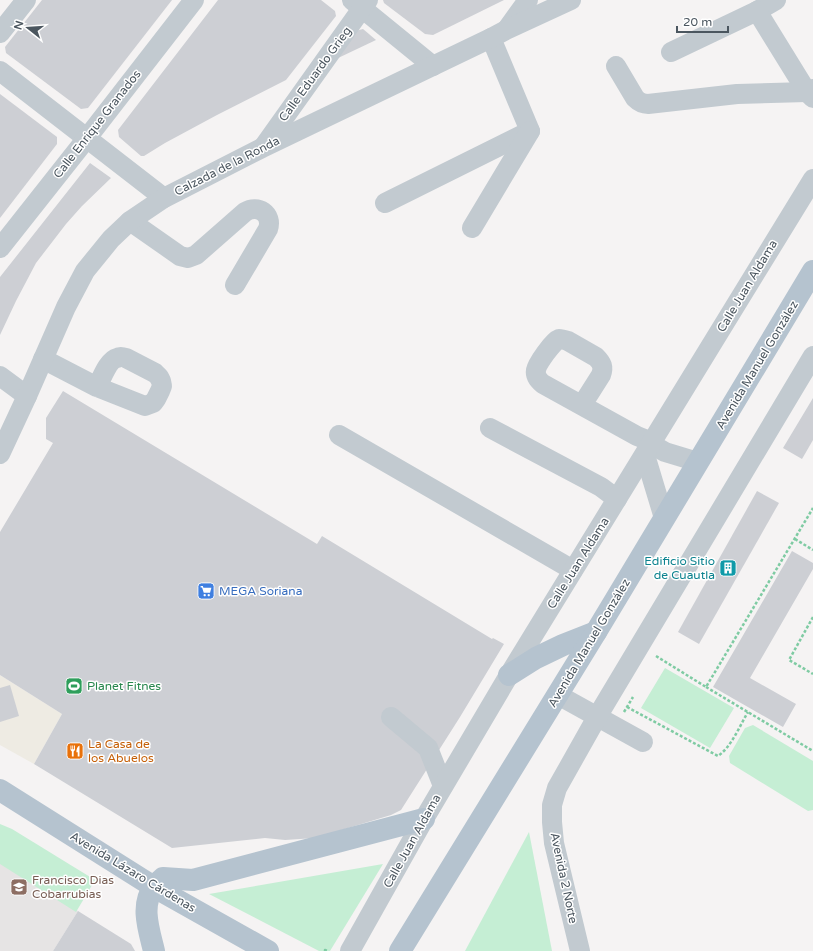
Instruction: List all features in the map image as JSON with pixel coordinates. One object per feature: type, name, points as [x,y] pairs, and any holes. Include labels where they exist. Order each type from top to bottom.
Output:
[{"type":"main road","name":"Avenida Manuel González","points":[[400,951],[558,695],[813,271]]},
{"type":"main road","points":[[509,675],[536,658],[556,648],[596,632]]},
{"type":"main road","name":"Avenida Lázaro Cárdenas","points":[[0,790],[154,887],[268,951]]},
{"type":"main road","points":[[154,951],[146,918],[148,899],[154,887],[163,878],[193,880],[424,819]]},
{"type":"street","points":[[0,33],[26,0]]},
{"type":"street","name":"Calle Enrique Granados","points":[[0,248],[194,0]]},
{"type":"street","points":[[472,228],[530,131],[498,34],[528,0]]},
{"type":"street","name":"Calzada de la Ronda","points":[[0,454],[66,307],[85,271],[112,239],[130,221],[164,198],[262,148],[571,0]]},
{"type":"street","points":[[671,52],[757,11],[776,0]]},
{"type":"street","points":[[361,3],[433,66]]},
{"type":"street","name":"Calle Eduardo Grieg","points":[[262,148],[361,3]]},
{"type":"street","points":[[757,11],[811,93]]},
{"type":"street","points":[[616,66],[635,98],[643,104],[737,94],[811,93]]},
{"type":"street","points":[[0,71],[164,198]]},
{"type":"street","points":[[385,203],[530,131]]},
{"type":"street","name":"Calle Juan Aldama","points":[[350,951],[443,786],[509,675],[813,178]]},
{"type":"street","points":[[130,221],[180,256],[188,258],[196,255],[245,212],[254,208],[262,211],[269,219],[268,229],[235,285]]},
{"type":"street","points":[[597,717],[813,356]]},
{"type":"street","points":[[43,359],[97,387]]},
{"type":"street","points":[[0,376],[27,396]]},
{"type":"street","points":[[582,405],[637,436],[648,448],[664,518]]},
{"type":"street","points":[[490,428],[601,487],[617,499]]},
{"type":"street","points":[[339,435],[573,570]]},
{"type":"street","points":[[648,448],[658,448],[665,452],[698,462]]},
{"type":"street","points":[[558,695],[643,742]]},
{"type":"street","points":[[391,717],[428,748],[443,786]]},
{"type":"street","name":"Avenida 2 Norte","points":[[580,951],[554,843],[552,805],[558,788],[597,717]]},
{"type":"path","points":[[706,687],[813,508]]},
{"type":"path","points":[[795,539],[813,550]]},
{"type":"path","points":[[813,617],[789,660],[813,674]]},
{"type":"path","points":[[660,650],[655,656],[812,750],[813,746]]},
{"type":"path","points":[[627,706],[718,756],[728,746],[748,712]]},
{"type":"shaded area","points":[[0,675],[62,714],[34,764],[0,745]]},
{"type":"shaded area","name":"Francisco Dias Cobarrubias","points":[[0,863],[78,911],[53,951],[0,951]]},
{"type":"green space","points":[[665,668],[734,708],[710,748],[641,708]]},
{"type":"green space","points":[[753,725],[813,761],[813,810],[808,811],[730,763],[729,756],[745,728]]},
{"type":"green space","points":[[0,824],[12,829],[95,880],[76,912],[0,864]]},
{"type":"green space","points":[[529,832],[552,951],[465,951]]},
{"type":"green space","points":[[383,864],[330,951],[319,951],[209,894]]},
{"type":"building","points":[[42,0],[172,0],[88,108],[81,109],[6,53],[5,47]]},
{"type":"building","points":[[218,0],[321,0],[335,11],[336,16],[286,80],[217,115],[144,156],[141,156],[119,137],[118,130]]},
{"type":"building","points":[[383,0],[504,0],[433,35],[425,34],[384,3]]},
{"type":"building","points":[[363,29],[376,40],[336,59],[355,31]]},
{"type":"building","points":[[0,94],[57,137],[57,144],[0,218]]},
{"type":"building","points":[[90,163],[111,178],[66,224],[36,263],[0,335],[0,277]]},
{"type":"building","name":"MEGA Soriana","points":[[63,391],[317,544],[322,536],[492,639],[493,638],[504,644],[401,810],[391,815],[315,838],[285,840],[265,838],[172,848],[34,764],[62,714],[0,675],[0,532],[53,443],[46,439],[46,418]]},
{"type":"building","points":[[813,398],[813,440],[802,459],[783,448]]},
{"type":"building","name":"Edificio Sitio de Cuautla","points":[[757,491],[779,503],[699,644],[678,632]]},
{"type":"building","points":[[792,551],[813,563],[813,569],[750,678],[796,704],[783,727],[713,687]]},
{"type":"building","points":[[10,685],[19,716],[0,722],[0,688]]},
{"type":"building","points":[[78,911],[131,944],[135,951],[53,951]]},
{"type":"place","name":"Edificio Sitio de Cuautla","points":[[728,568]]},
{"type":"place","name":"MEGA Soriana","points":[[206,591]]},
{"type":"place","name":"Planet Fitnes","points":[[74,686]]},
{"type":"place","name":"La Casa de los Abuelos","points":[[75,751]]},
{"type":"place","name":"Francisco Dias Cobarrubias","points":[[19,887]]}]
